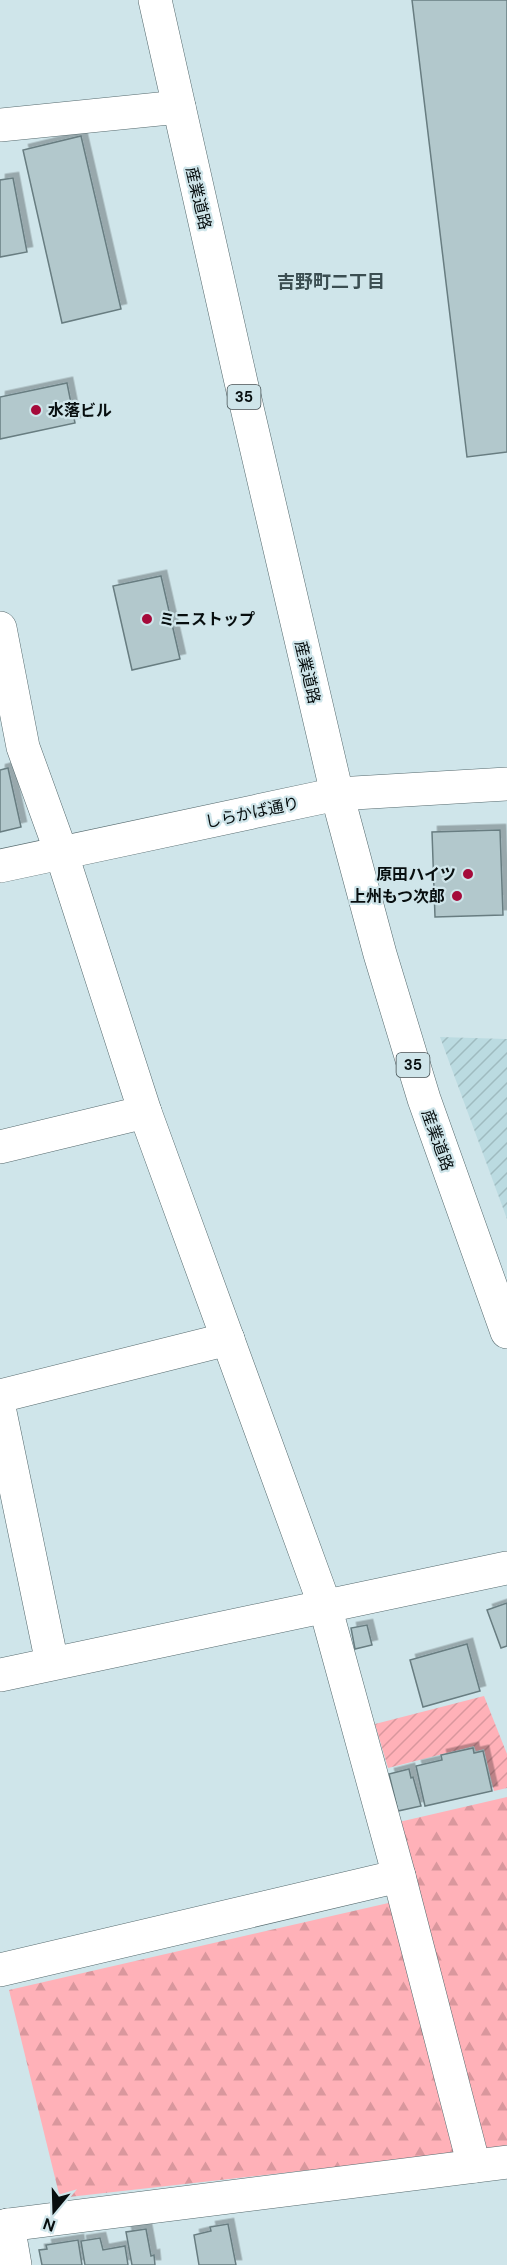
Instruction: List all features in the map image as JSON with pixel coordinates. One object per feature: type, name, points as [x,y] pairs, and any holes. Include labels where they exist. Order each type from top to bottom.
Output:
[{"type":"street","name":"産業道路","points":[[155,0],[337,794],[380,954],[424,1099],[507,1332]]},
{"type":"street","points":[[0,125],[179,107]]},
{"type":"street","points":[[0,628],[22,747],[61,852],[145,1112],[325,1606],[399,1876],[474,2166]]},
{"type":"street","name":"しらかば通り","points":[[0,866],[337,794],[507,784]]},
{"type":"street","points":[[0,1147],[145,1112]]},
{"type":"street","points":[[0,1396],[228,1339]]},
{"type":"street","points":[[0,1412],[52,1663]]},
{"type":"street","points":[[0,1675],[507,1568]]},
{"type":"street","points":[[0,1970],[399,1876]]},
{"type":"street","points":[[15,2265],[4,2226],[507,2162]]},
{"type":"shaded area","points":[[440,1037],[507,1039],[507,1219]]},
{"type":"green space","points":[[484,1696],[507,1754],[507,1788],[494,1791],[484,1749],[476,1751],[474,1746],[388,1768],[375,1724]]},
{"type":"green space","points":[[507,1797],[507,2148],[60,2198],[9,1990],[419,1896],[399,1822]]},
{"type":"building","points":[[412,0],[507,0],[507,452],[467,457]]},
{"type":"building","points":[[81,136],[121,309],[62,323],[23,150]]},
{"type":"building","points":[[13,178],[27,252],[0,257],[0,180]]},
{"type":"building","name":"水落ビル","points":[[67,383],[75,423],[0,439],[0,397]]},
{"type":"building","points":[[161,576],[180,659],[132,670],[113,586]]},
{"type":"building","points":[[8,768],[21,827],[0,832],[0,770]]},
{"type":"building","name":"原田ハイツ","points":[[500,830],[503,915],[435,917],[432,832]]},
{"type":"building","points":[[507,1603],[507,1646],[501,1648],[487,1610]]},
{"type":"building","points":[[367,1625],[372,1645],[355,1649],[351,1628]]},
{"type":"building","points":[[467,1644],[480,1691],[423,1707],[410,1660]]},
{"type":"building","points":[[473,1748],[474,1753],[483,1751],[492,1791],[425,1806],[416,1766],[442,1760],[441,1755]]},
{"type":"building","points":[[409,1769],[421,1806],[398,1811],[389,1774]]},
{"type":"building","points":[[228,2224],[236,2265],[199,2265],[194,2235],[211,2231],[210,2227]]},
{"type":"building","points":[[146,2229],[155,2265],[132,2265],[126,2232]]},
{"type":"building","points":[[100,2238],[103,2250],[125,2246],[128,2265],[85,2265],[81,2241]]},
{"type":"building","points":[[78,2240],[82,2265],[42,2265],[39,2250],[47,2249],[46,2245]]},
{"type":"place","name":"水落ビル","points":[[36,410]]},
{"type":"place","name":"ミニストップ","points":[[147,619]]},
{"type":"place","name":"原田ハイツ","points":[[468,874]]},
{"type":"place","name":"上州もつ次郎","points":[[457,896]]},
{"type":"district","name":"吉野町二丁目","points":[[331,282]]}]
